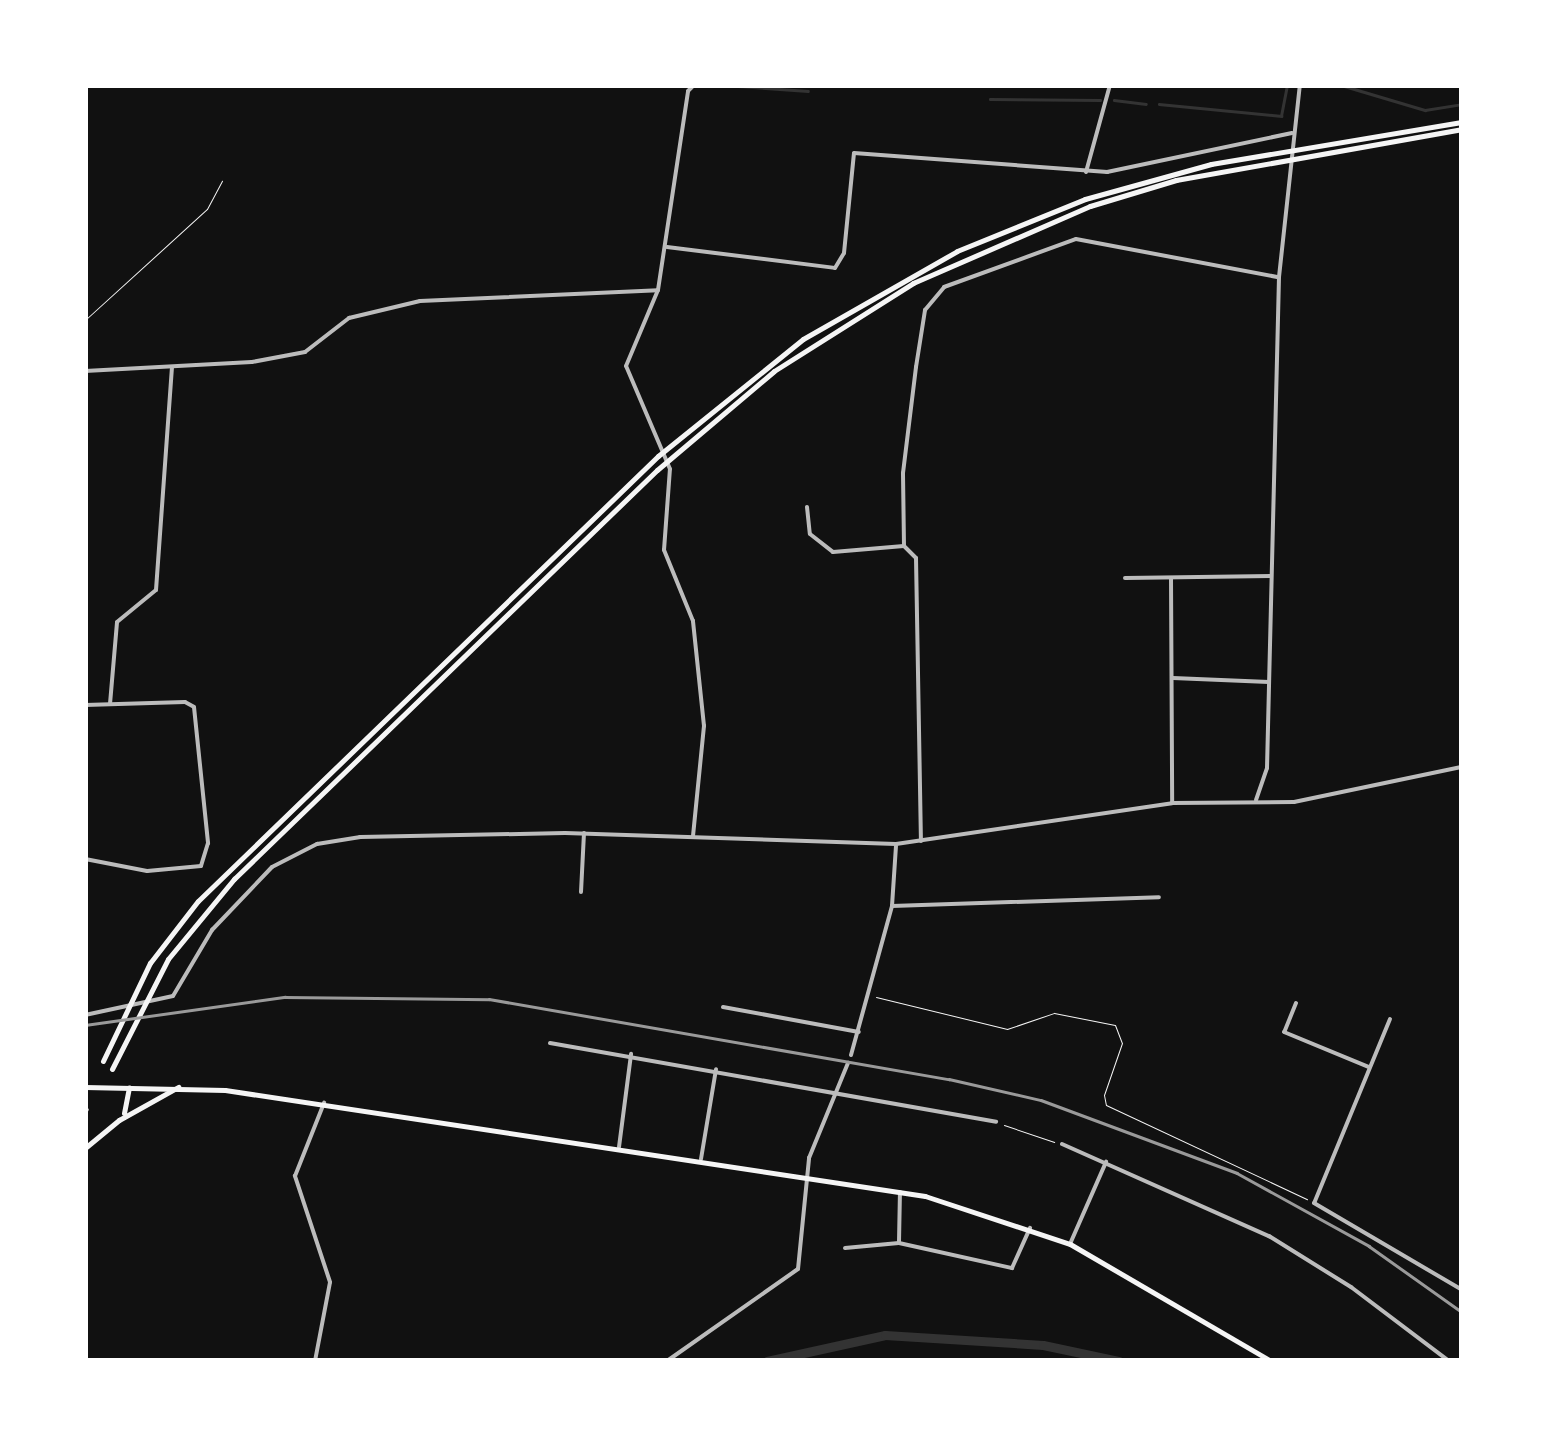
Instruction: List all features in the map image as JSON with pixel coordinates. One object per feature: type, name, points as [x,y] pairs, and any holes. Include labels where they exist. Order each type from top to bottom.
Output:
[{"type":"main road","points":[[103,1060],[150,963],[187,913],[658,456],[802,339],[957,251],[1100,195],[1283,151],[1462,126]]},
{"type":"main road","points":[[112,1069],[185,933],[662,466],[774,371],[913,283],[1090,206],[1282,160],[1462,126]]},
{"type":"main road","points":[[85,1086],[178,1087],[324,1104],[900,1192],[1030,1228],[1070,1244],[1271,1361]]},
{"type":"main road","points":[[119,1120],[129,1107],[129,1087]]},
{"type":"main road","points":[[85,1148],[119,1120],[178,1087]]},
{"type":"street","points":[[693,836],[704,726],[693,622],[664,550],[670,469],[626,366],[658,290],[688,91],[694,85]]},
{"type":"street","points":[[1086,172],[1110,85]]},
{"type":"street","points":[[1256,800],[1266,784],[1279,277],[1300,85]]},
{"type":"street","points":[[667,246],[835,268],[844,253],[854,153],[1086,172],[1292,133]]},
{"type":"street","points":[[921,842],[916,558],[904,546],[903,473],[925,310],[944,286],[1076,239],[1279,277]]},
{"type":"street","points":[[85,371],[172,368],[305,352],[349,318],[420,300],[658,290]]},
{"type":"street","points":[[110,704],[118,622],[156,590],[172,368]]},
{"type":"street","points":[[807,507],[810,534],[834,552],[904,546]]},
{"type":"street","points":[[1126,578],[1272,576]]},
{"type":"street","points":[[1171,578],[1172,803]]},
{"type":"street","points":[[1174,678],[1269,682]]},
{"type":"street","points":[[85,706],[194,707],[206,860],[202,866],[147,872],[85,859]]},
{"type":"street","points":[[85,1016],[148,1006],[173,996],[212,930],[252,887],[291,855],[318,844],[430,833],[584,833],[896,844],[1172,803],[1294,802],[1462,767]]},
{"type":"street","points":[[581,892],[584,833]]},
{"type":"street","points":[[851,1055],[892,906],[896,844]]},
{"type":"street","points":[[892,906],[1159,897]]},
{"type":"street","points":[[1296,1004],[1284,1032],[1370,1067]]},
{"type":"street","points":[[723,1007],[859,1032]]},
{"type":"street","points":[[1390,1019],[1314,1203],[1462,1290]]},
{"type":"street","points":[[550,1043],[716,1069],[832,1095],[872,1096],[996,1122]]},
{"type":"street","points":[[619,1147],[631,1054]]},
{"type":"street","points":[[668,1361],[795,1274],[808,1176],[832,1095],[848,1063]]},
{"type":"street","points":[[701,1159],[716,1069]]},
{"type":"street","points":[[315,1361],[330,1282],[295,1176],[324,1104]]},
{"type":"street","points":[[1062,1144],[1302,1255],[1449,1361]]},
{"type":"street","points":[[1070,1244],[1106,1162]]},
{"type":"street","points":[[899,1243],[900,1192]]},
{"type":"street","points":[[845,1248],[899,1243],[1012,1268],[1030,1228]]},
{"type":"path","points":[[85,320],[207,208],[222,181]]},
{"type":"path","points":[[870,995],[1007,1029],[1054,1013],[1114,1025],[1122,1043],[1106,1105],[1314,1203]]},
{"type":"path","points":[[996,1122],[1062,1144]]},
{"type":"waterway","points":[[723,85],[808,91]]},
{"type":"waterway","points":[[1159,104],[1281,116],[1287,85]]},
{"type":"waterway","points":[[1341,85],[1425,110],[1462,104]]},
{"type":"waterway","points":[[990,99],[1100,100]]},
{"type":"waterway","points":[[1114,100],[1146,104]]},
{"type":"waterway","points":[[767,1361],[885,1335],[1043,1345],[1119,1361]]},
{"type":"railway","points":[[85,1025],[285,997],[489,999],[949,1079],[1041,1100],[1237,1173],[1369,1246],[1462,1312]]}]
